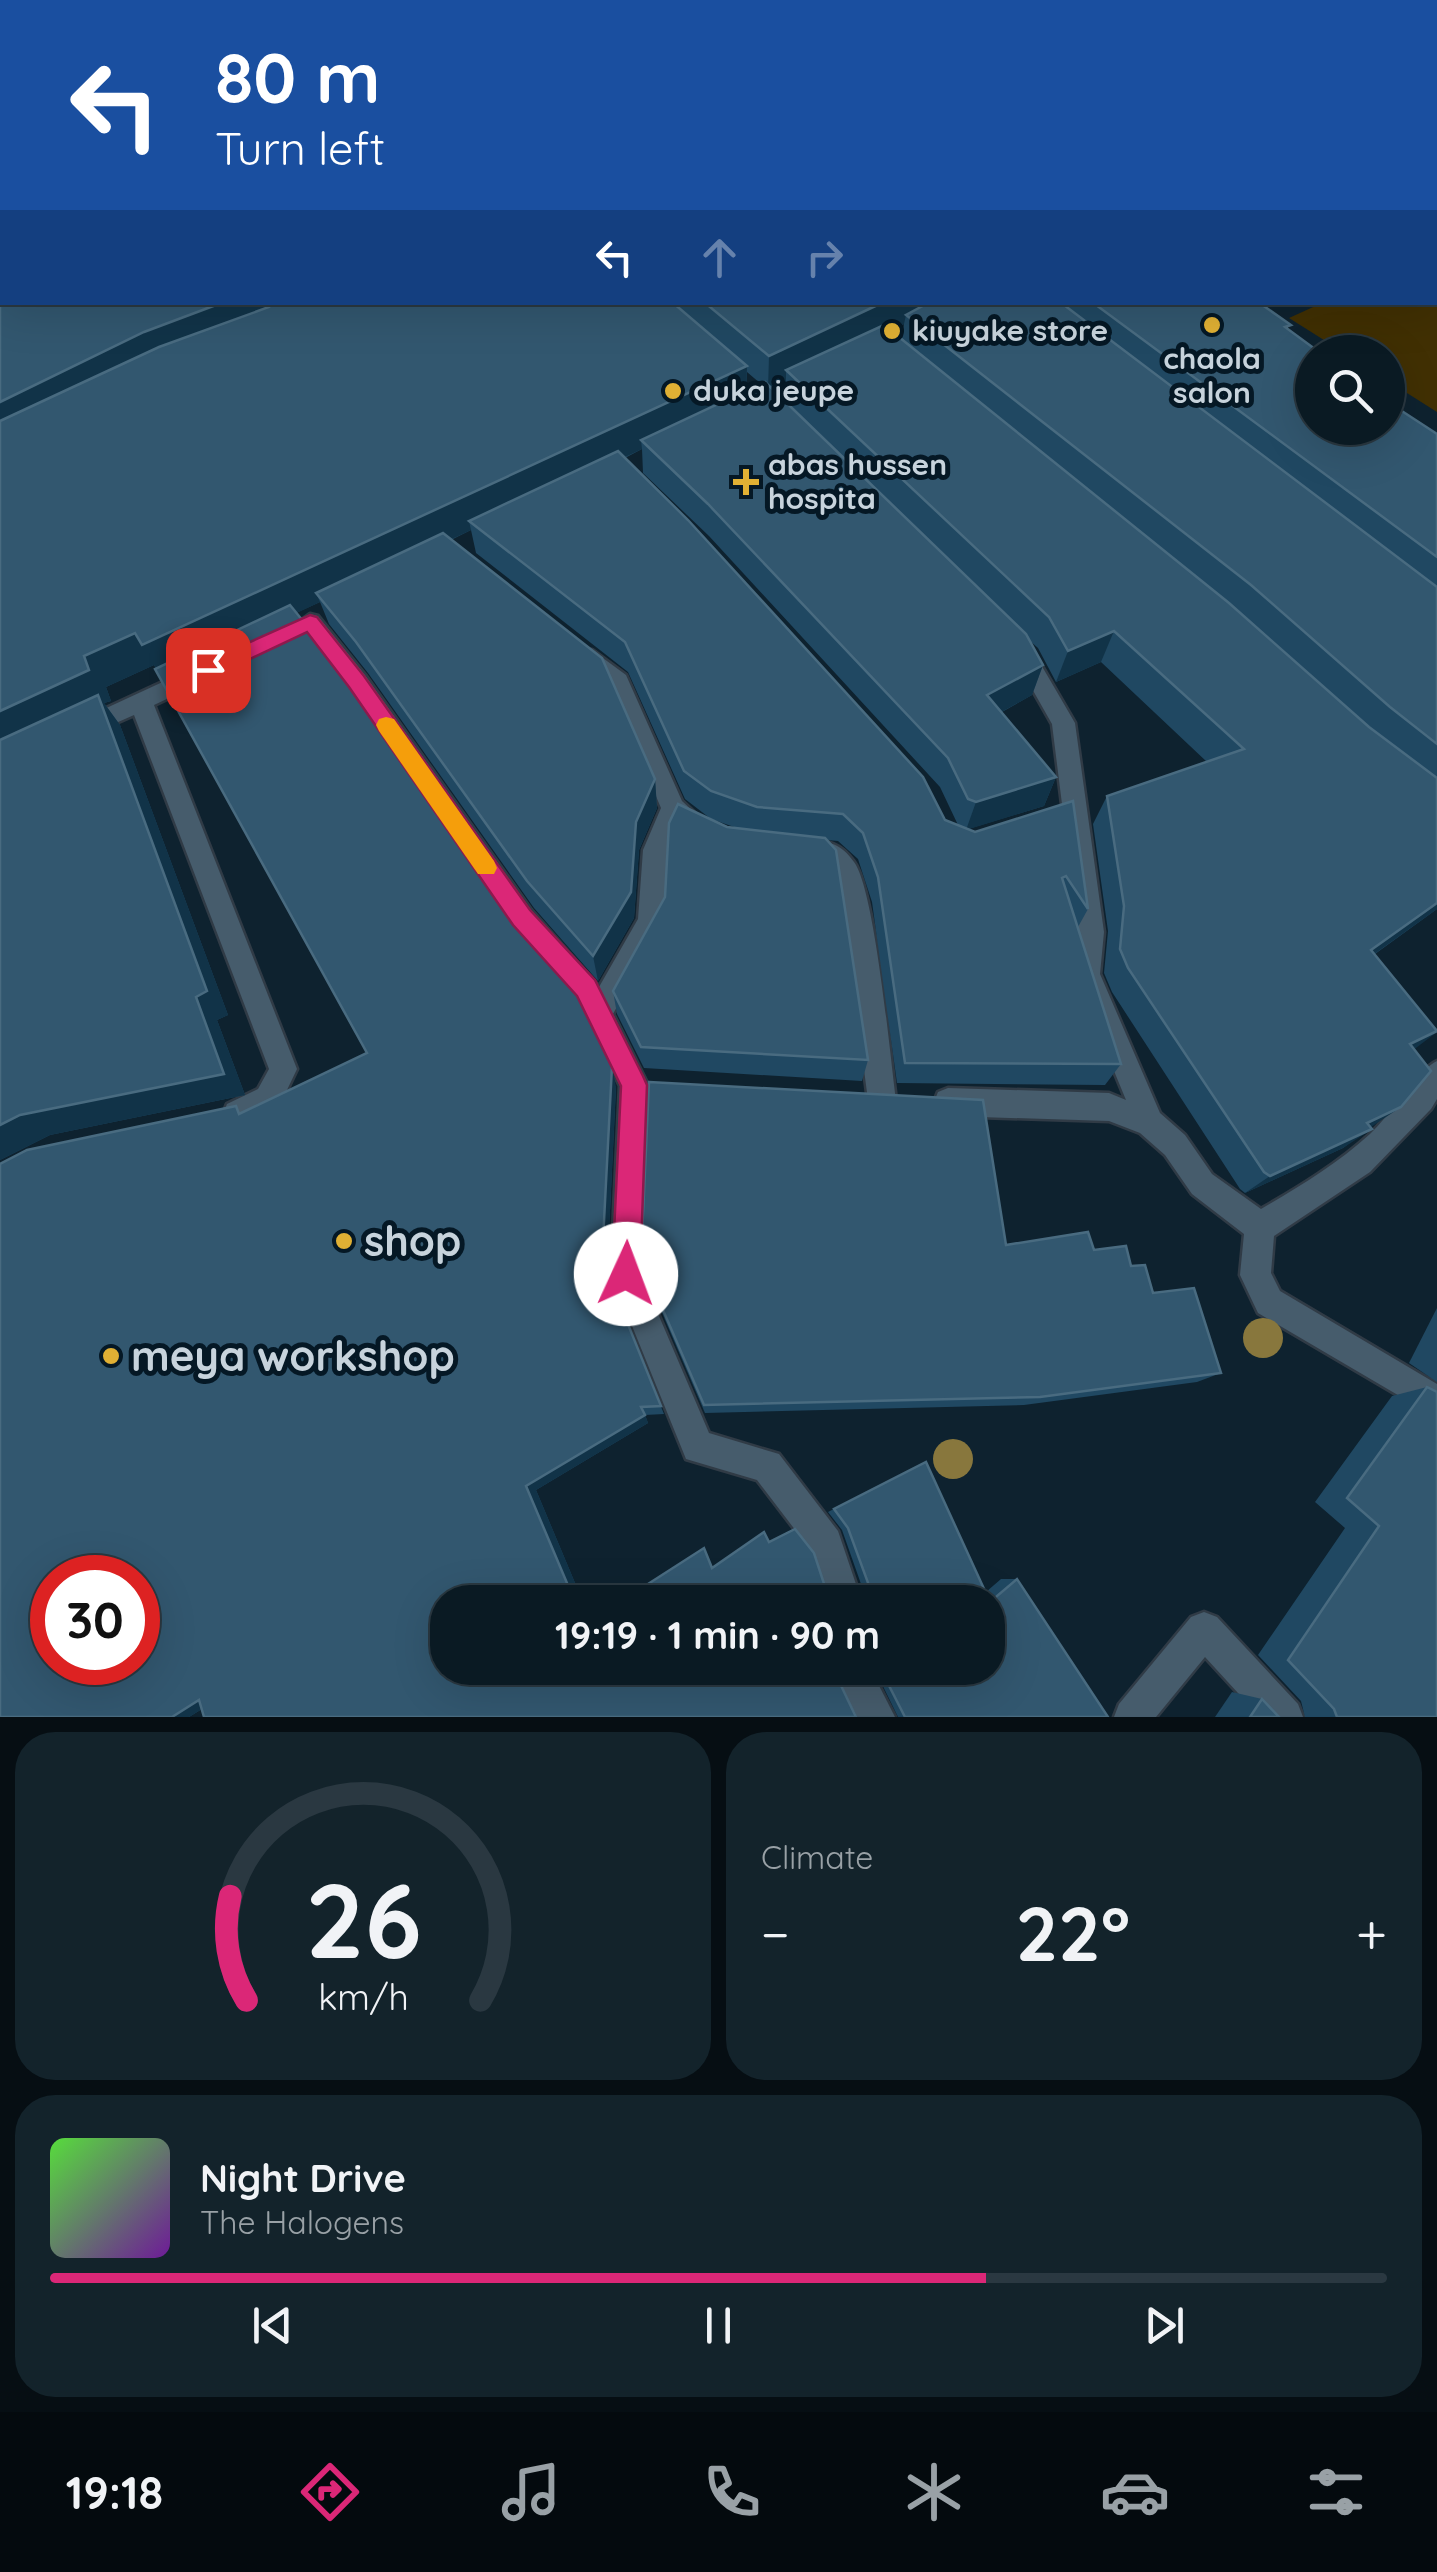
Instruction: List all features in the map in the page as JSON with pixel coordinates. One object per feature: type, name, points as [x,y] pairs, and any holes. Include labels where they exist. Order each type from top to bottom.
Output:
[{"type":"street","points":[[310,622],[357,682],[522,918],[586,988],[634,1085],[626,1274],[698,1448],[767,1466],[826,1543],[840,1585]]},
{"type":"street","points":[[1001,632],[1028,656],[1063,723],[1066,812],[1091,932],[1087,974],[1150,1123]]},
{"type":"street","points":[[565,640],[618,681],[673,808],[701,830],[719,836]]},
{"type":"street","points":[[70,735],[208,670]]},
{"type":"street","points":[[141,702],[284,1069],[279,1090],[257,1110],[220,1118]]},
{"type":"street","points":[[599,1012],[652,921],[656,850],[673,808]]},
{"type":"street","points":[[774,849],[828,852],[846,870],[855,903],[882,1100]]},
{"type":"street","points":[[1260,1227],[1315,1194],[1385,1143],[1422,1102],[1437,1074]]},
{"type":"street","points":[[634,1085],[672,1088]]},
{"type":"street","points":[[844,1098],[1110,1107],[1150,1123],[1175,1145],[1202,1184],[1260,1227]]},
{"type":"street","points":[[1260,1227],[1255,1275],[1269,1302],[1437,1402]]},
{"type":"street","points":[[1132,1717],[1204,1630],[1285,1717]]},
{"type":"street","points":[[860,1685],[877,1717]]},
{"type":"shaded area","points":[[1318,305],[1437,305],[1437,412],[1405,392],[1405,335],[1316,335],[1289,318]]},
{"type":"building","points":[[0,305],[216,305],[144,332],[0,402]]},
{"type":"building","points":[[676,305],[747,366],[142,645],[135,633],[84,656],[89,670],[0,711],[0,421],[159,347],[269,307]]},
{"type":"building","points":[[708,305],[878,305],[769,356]]},
{"type":"building","points":[[924,305],[1064,305],[1437,587],[1437,744],[1251,585],[906,315]]},
{"type":"building","points":[[1096,305],[1262,305],[1291,325],[1285,327],[1296,335],[1295,445],[1405,445],[1405,413],[1437,434],[1437,557]]},
{"type":"building","points":[[884,325],[1229,603],[1369,727],[1437,778],[1437,903],[1371,950],[1437,1031],[1410,1044],[1431,1071],[1401,1107],[1367,1123],[1372,1129],[1270,1176],[1128,968],[1120,949],[1124,906],[1107,796],[1244,749],[1114,631],[1068,651],[1049,617],[786,370]]},
{"type":"building","points":[[765,382],[1026,634],[1043,665],[987,695],[1056,777],[976,802],[968,799],[948,758],[708,504],[641,440]]},
{"type":"building","points":[[618,451],[688,520],[923,777],[945,820],[975,832],[1073,801],[1088,909],[1066,876],[1062,878],[1121,1064],[905,1063],[878,877],[863,833],[843,814],[757,807],[711,791],[684,771],[625,642],[469,521]]},
{"type":"building","points":[[443,533],[602,658],[655,779],[636,822],[631,892],[593,956],[527,881],[356,642],[316,593]]},
{"type":"building","points":[[290,605],[333,658],[501,902],[568,975],[612,1066],[602,1260],[661,1406],[641,1407],[645,1415],[526,1486],[568,1585],[430,1585],[430,1685],[841,1685],[856,1717],[204,1717],[199,1700],[172,1717],[0,1717],[0,1164],[27,1150],[236,1106],[239,1114],[367,1053],[155,669]]},
{"type":"building","points":[[98,695],[207,991],[196,997],[224,1074],[20,1115],[0,1125],[0,740]]},
{"type":"building","points":[[678,804],[727,827],[825,838],[836,850],[868,1060],[641,1047],[613,991],[665,897],[669,823]]},
{"type":"building","points":[[649,1082],[983,1100],[1006,1245],[1088,1232],[1094,1250],[1126,1246],[1131,1266],[1145,1265],[1153,1293],[1194,1288],[1221,1373],[1040,1397],[704,1405],[641,1259]]},
{"type":"building","points":[[1427,1387],[1437,1392],[1437,1717],[1337,1717],[1288,1660],[1379,1526],[1347,1498]]},
{"type":"building","points":[[926,1462],[982,1585],[869,1585],[848,1528],[834,1509]]},
{"type":"building","points":[[795,1529],[814,1553],[824,1585],[646,1585],[704,1548],[712,1568],[764,1532],[769,1542]]},
{"type":"building","points":[[1017,1579],[1108,1717],[905,1717],[889,1685],[1005,1685],[1005,1589]]},
{"type":"building","points":[[1262,1699],[1279,1717],[1250,1717]]},
{"type":"slow traffic","points":[[386,725],[486,868]]},
{"type":"place","name":"chaola salon","points":[[1212,325]]},
{"type":"place","name":"kiuyake store","points":[[892,331]]},
{"type":"place","name":"duka jeupe","points":[[673,391]]},
{"type":"place","name":"abas hussen hospita","points":[[746,482]]},
{"type":"place","name":"shop","points":[[344,1241]]},
{"type":"place","name":"meya workshop","points":[[111,1356]]},
{"type":"route","points":[[208,670],[310,622],[357,682],[522,918],[586,988],[634,1085],[626,1274]]}]
